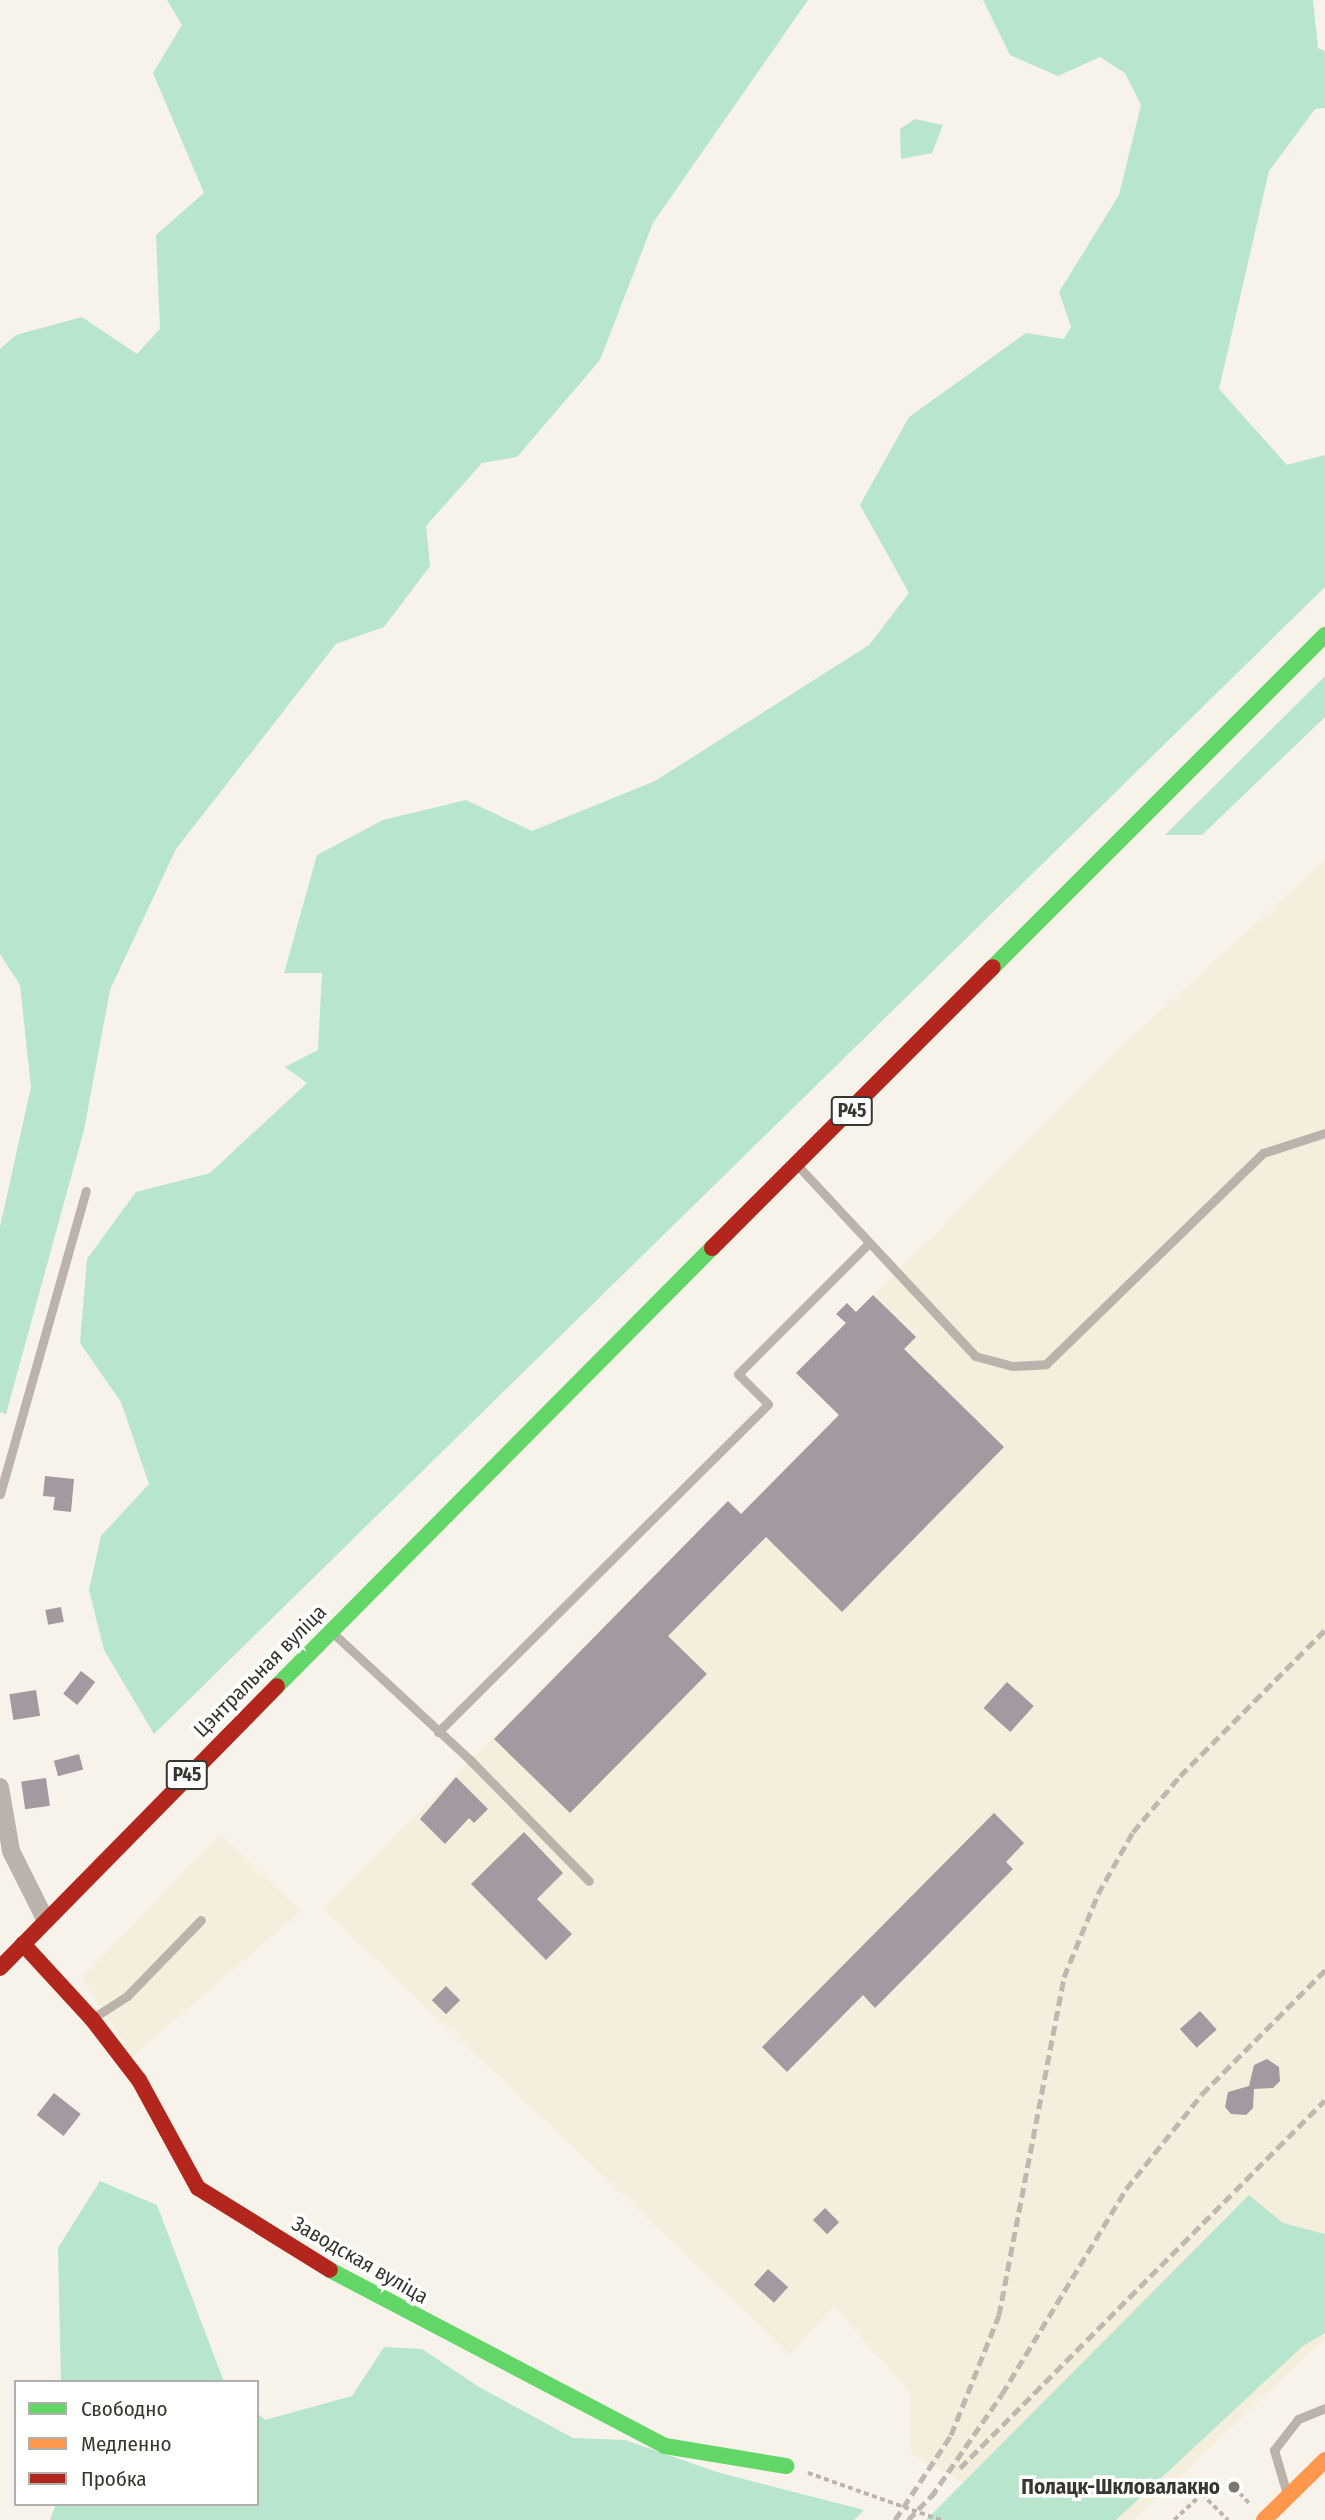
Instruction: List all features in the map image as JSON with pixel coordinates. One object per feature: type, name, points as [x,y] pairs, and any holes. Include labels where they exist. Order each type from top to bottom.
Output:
[{"type":"main road","name":"Р45","points":[[797,1166],[1325,635]]},
{"type":"main road","name":"Цэнтральная вуліца","points":[[0,1968],[45,1919],[330,1631],[797,1166]]},
{"type":"main road","name":"Заводская вуліца","points":[[23,1944],[92,2019],[139,2080],[198,2188],[350,2282],[664,2446],[786,2466]]},
{"type":"main road","points":[[1264,2520],[1325,2460]]},
{"type":"street","points":[[0,1787],[11,1850],[45,1919]]},
{"type":"lane","points":[[797,1166],[975,1356],[1013,1366],[1046,1364],[1263,1153],[1325,1133]]},
{"type":"lane","points":[[0,1494],[4,1466],[86,1191]]},
{"type":"lane","points":[[438,1732],[768,1404],[738,1374],[869,1244]]},
{"type":"lane","points":[[330,1631],[438,1732],[589,1881]]},
{"type":"lane","points":[[92,2019],[127,1996],[201,1920]]},
{"type":"lane","points":[[1287,2496],[1274,2450],[1298,2419],[1325,2408]]},
{"type":"path","points":[[786,2466],[941,2520]]},
{"type":"path","points":[[1174,2520],[1202,2494],[1228,2520]]},
{"type":"shaded area","points":[[1325,860],[1325,2338],[1134,2520],[1106,2520],[985,2494],[911,2454],[910,2393],[834,2306],[790,2354],[323,1909],[728,1501],[742,1513],[838,1415],[796,1373],[1126,1042]]},
{"type":"shaded area","points":[[220,1834],[301,1911],[133,2056],[82,1978]]},
{"type":"green space","points":[[167,0],[808,0],[653,223],[600,360],[517,457],[482,463],[426,526],[430,566],[384,627],[336,644],[176,849],[110,990],[84,1130],[6,1414],[0,1412],[0,1227],[31,1087],[20,985],[0,954],[0,349],[16,335],[82,317],[137,354],[160,329],[156,235],[204,193],[153,73],[182,25]]},
{"type":"green space","points":[[983,0],[1313,0],[1318,48],[1325,51],[1325,108],[1315,109],[1269,171],[1219,389],[1287,465],[1325,455],[1325,587],[154,1734],[104,1650],[89,1590],[101,1536],[149,1484],[121,1402],[80,1343],[87,1259],[136,1192],[210,1173],[307,1083],[285,1067],[318,1050],[322,973],[284,973],[317,855],[383,820],[466,800],[532,831],[655,781],[869,645],[909,593],[860,505],[909,417],[1026,333],[1064,339],[1071,327],[1059,292],[1119,195],[1141,105],[1125,73],[1100,57],[1058,76],[1010,55]]},
{"type":"green space","points":[[915,119],[943,125],[932,153],[901,159],[900,129]]},
{"type":"green space","points":[[1325,676],[1325,717],[1202,835],[1165,835]]},
{"type":"green space","points":[[100,2181],[157,2205],[223,2380],[61,2380],[58,2248]]},
{"type":"green space","points":[[1249,2195],[1283,2223],[1325,2234],[1325,2333],[1303,2346],[1116,2520],[926,2520]]},
{"type":"green space","points":[[384,2347],[422,2349],[479,2387],[573,2438],[625,2440],[717,2472],[864,2510],[854,2520],[50,2520],[55,2506],[259,2506],[259,2415],[265,2420],[352,2396]]},
{"type":"building","points":[[873,1295],[916,1337],[904,1349],[1004,1447],[842,1612],[766,1537],[668,1636],[707,1674],[570,1813],[494,1739],[728,1501],[741,1514],[839,1415],[796,1373],[846,1323],[836,1314],[847,1303],[856,1312]]},
{"type":"building","points":[[45,1476],[74,1479],[71,1512],[53,1510],[55,1497],[43,1496]]},
{"type":"building","points":[[61,1607],[64,1622],[48,1625],[45,1610]]},
{"type":"building","points":[[81,1671],[95,1682],[77,1705],[63,1694]]},
{"type":"building","points":[[1007,1682],[1034,1706],[1010,1732],[984,1708]]},
{"type":"building","points":[[36,1690],[40,1716],[13,1720],[9,1694]]},
{"type":"building","points":[[79,1754],[83,1769],[58,1776],[54,1761]]},
{"type":"building","points":[[456,1777],[488,1809],[474,1823],[469,1818],[445,1844],[420,1819]]},
{"type":"building","points":[[46,1778],[50,1806],[25,1809],[21,1781]]},
{"type":"building","points":[[994,1813],[1024,1843],[1006,1862],[1013,1869],[875,2008],[863,1995],[787,2072],[762,2047]]},
{"type":"building","points":[[524,1832],[563,1873],[537,1899],[572,1934],[546,1960],[471,1884]]},
{"type":"building","points":[[446,1986],[460,2000],[446,2014],[432,2000]]},
{"type":"building","points":[[1200,2011],[1217,2030],[1197,2048],[1180,2029]]},
{"type":"building","points":[[1267,2059],[1279,2067],[1280,2081],[1273,2088],[1254,2089],[1253,2108],[1246,2115],[1231,2114],[1225,2107],[1228,2092],[1249,2086],[1254,2065]]},
{"type":"building","points":[[54,2093],[81,2114],[64,2136],[37,2115]]},
{"type":"building","points":[[825,2208],[839,2222],[827,2234],[813,2220]]},
{"type":"building","points":[[768,2269],[788,2287],[774,2303],[754,2285]]},
{"type":"railway","points":[[895,2520],[951,2435],[999,2315],[1064,1977],[1098,1894],[1133,1832],[1180,1776],[1325,1630]]},
{"type":"railway","points":[[931,2497],[1002,2394],[1126,2189],[1202,2094],[1325,1970]]},
{"type":"railway","points":[[960,2468],[1325,2100]]},
{"type":"railway","points":[[908,2520],[937,2490]]},
{"type":"traffic: fast","points":[[993,967],[1325,635]]},
{"type":"traffic: fast","points":[[277,1686],[712,1248]]},
{"type":"traffic: fast","points":[[330,2270],[665,2446],[786,2466]]},
{"type":"traffic: slow","points":[[1264,2520],[1325,2460]]},
{"type":"traffic: jam","points":[[712,1248],[993,967]]},
{"type":"traffic: jam","points":[[0,1968],[277,1686]]},
{"type":"traffic: jam","points":[[23,1944],[92,2019],[139,2080],[198,2188],[330,2270]]},
{"type":"place","name":"Полацк-Шкловалакно","points":[[1234,2487]]}]
